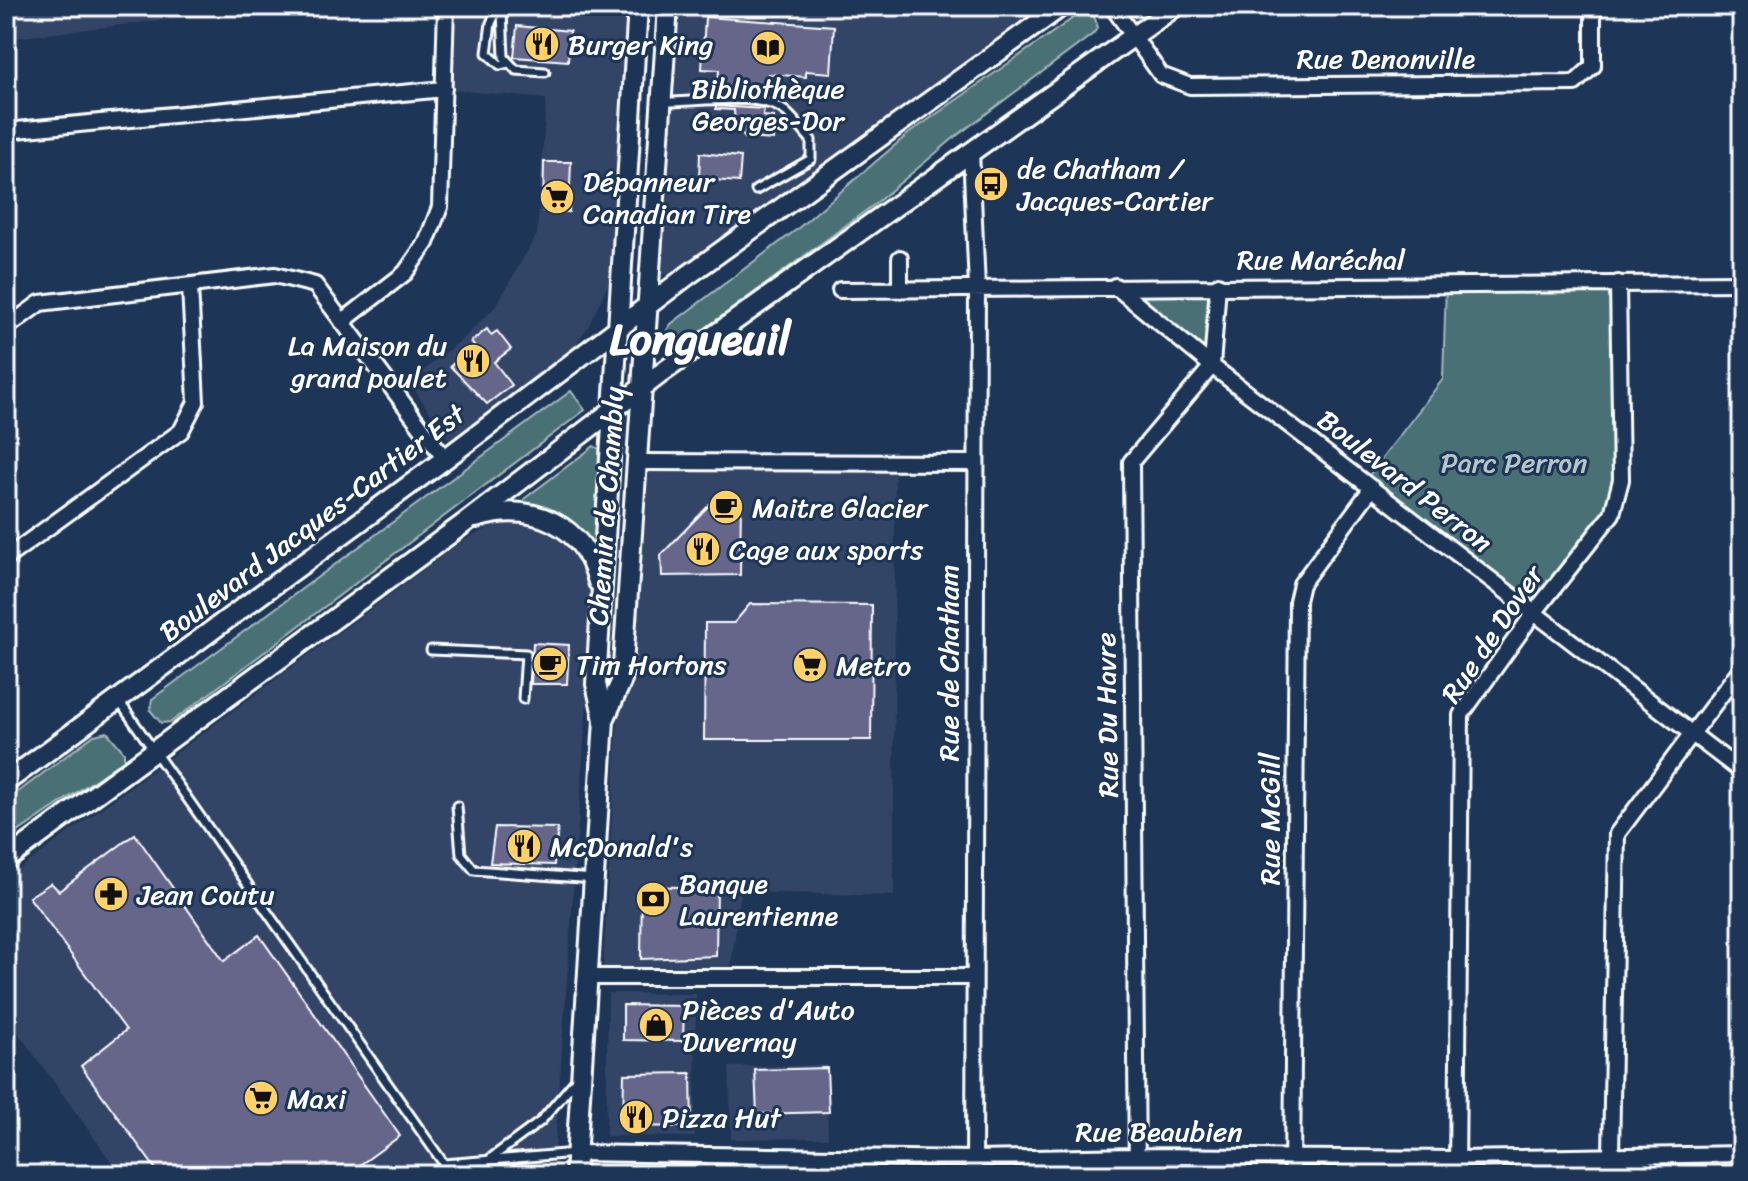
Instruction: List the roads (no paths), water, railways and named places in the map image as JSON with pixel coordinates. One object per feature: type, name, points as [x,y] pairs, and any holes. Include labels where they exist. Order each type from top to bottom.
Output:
[{"type":"main road","name":"Chemin de Chambly","points":[[575,1175],[604,720],[596,684],[638,6]]},
{"type":"main road","name":"Chemin de Chambly","points":[[604,720],[622,680],[668,6]]},
{"type":"main road","name":"Boulevard Jacques-Cartier Est","points":[[6,782],[445,459],[687,276],[1062,6]]},
{"type":"main road","points":[[6,860],[466,522],[643,386],[1176,6]]},
{"type":"main road","points":[[651,263],[664,275],[687,276]]},
{"type":"main road","points":[[466,522],[491,514],[529,512],[557,522],[578,539],[592,561],[601,598]]},
{"type":"street","points":[[342,322],[405,273],[426,243],[440,207],[446,6]]},
{"type":"street","name":"Rue Denonville","points":[[1112,6],[1161,75],[1190,86],[1575,83],[1593,66],[1593,6]]},
{"type":"street","points":[[6,131],[444,89]]},
{"type":"street","name":"Rue de Chatham","points":[[971,151],[977,288],[974,1167]]},
{"type":"street","points":[[900,258],[900,290]]},
{"type":"street","points":[[6,328],[40,303],[275,275],[315,285],[445,459]]},
{"type":"street","name":"Rue de Dover","points":[[1457,1175],[1461,715],[1534,613],[1612,514],[1621,480],[1618,283]]},
{"type":"street","name":"Rue Maréchal","points":[[840,290],[1742,283]]},
{"type":"street","points":[[1212,366],[1218,285]]},
{"type":"street","name":"Boulevard Perron","points":[[1115,286],[1212,366],[1742,772]]},
{"type":"street","points":[[6,558],[181,431],[196,402],[190,287]]},
{"type":"street","name":"Rue Du Havre","points":[[1137,1175],[1131,462],[1212,366]]},
{"type":"street","points":[[638,462],[975,463]]},
{"type":"street","name":"Rue McGill","points":[[1292,1175],[1297,601],[1301,584],[1372,488]]},
{"type":"street","points":[[1611,1155],[1617,834],[1742,667]]},
{"type":"street","points":[[588,977],[973,977]]},
{"type":"street","name":"Rue Beaubien","points":[[577,1153],[974,1167],[1137,1156],[1457,1159],[1742,1154]]},
{"type":"lane","points":[[508,63],[500,65],[492,61],[487,53],[491,23],[496,13],[525,7]]},
{"type":"lane","points":[[502,11],[504,57],[508,63],[516,70],[545,72]]},
{"type":"lane","points":[[662,102],[694,103],[717,99],[765,102],[785,110],[811,140],[811,159],[756,190]]},
{"type":"lane","points":[[431,650],[526,654],[523,699]]},
{"type":"lane","points":[[119,701],[444,1164],[577,1153]]},
{"type":"lane","points":[[457,806],[461,854],[474,870],[594,879]]},
{"type":"lane","points":[[487,1160],[541,1121],[582,1073]]},
{"type":"place","name":"Burger King","points":[[542,44]]},
{"type":"place","name":"Bibliothèque Georges-Dor","points":[[768,48]]},
{"type":"place","name":"de Chatham / Jacques-Cartier","points":[[991,184]]},
{"type":"place","name":"Dépanneur Canadian Tire","points":[[557,197]]},
{"type":"place","name":"La Maison du grand poulet","points":[[473,361]]},
{"type":"place","name":"Maitre Glacier","points":[[726,507]]},
{"type":"place","name":"Cage aux sports","points":[[703,549]]},
{"type":"place","name":"Tim Hortons","points":[[550,664]]},
{"type":"place","name":"Metro","points":[[810,665]]},
{"type":"place","name":"McDonald's","points":[[524,846]]},
{"type":"place","name":"Jean Coutu","points":[[111,894]]},
{"type":"place","name":"Banque Laurentienne","points":[[653,899]]},
{"type":"place","name":"Pièces d'Auto Duvernay","points":[[656,1025]]},
{"type":"place","name":"Maxi","points":[[261,1098]]},
{"type":"place","name":"Pizza Hut","points":[[636,1117]]},
{"type":"district","name":"Longueuil","points":[[700,339]]},
{"type":"park label","name":"Parc Perron","points":[[1514,462]]}]
